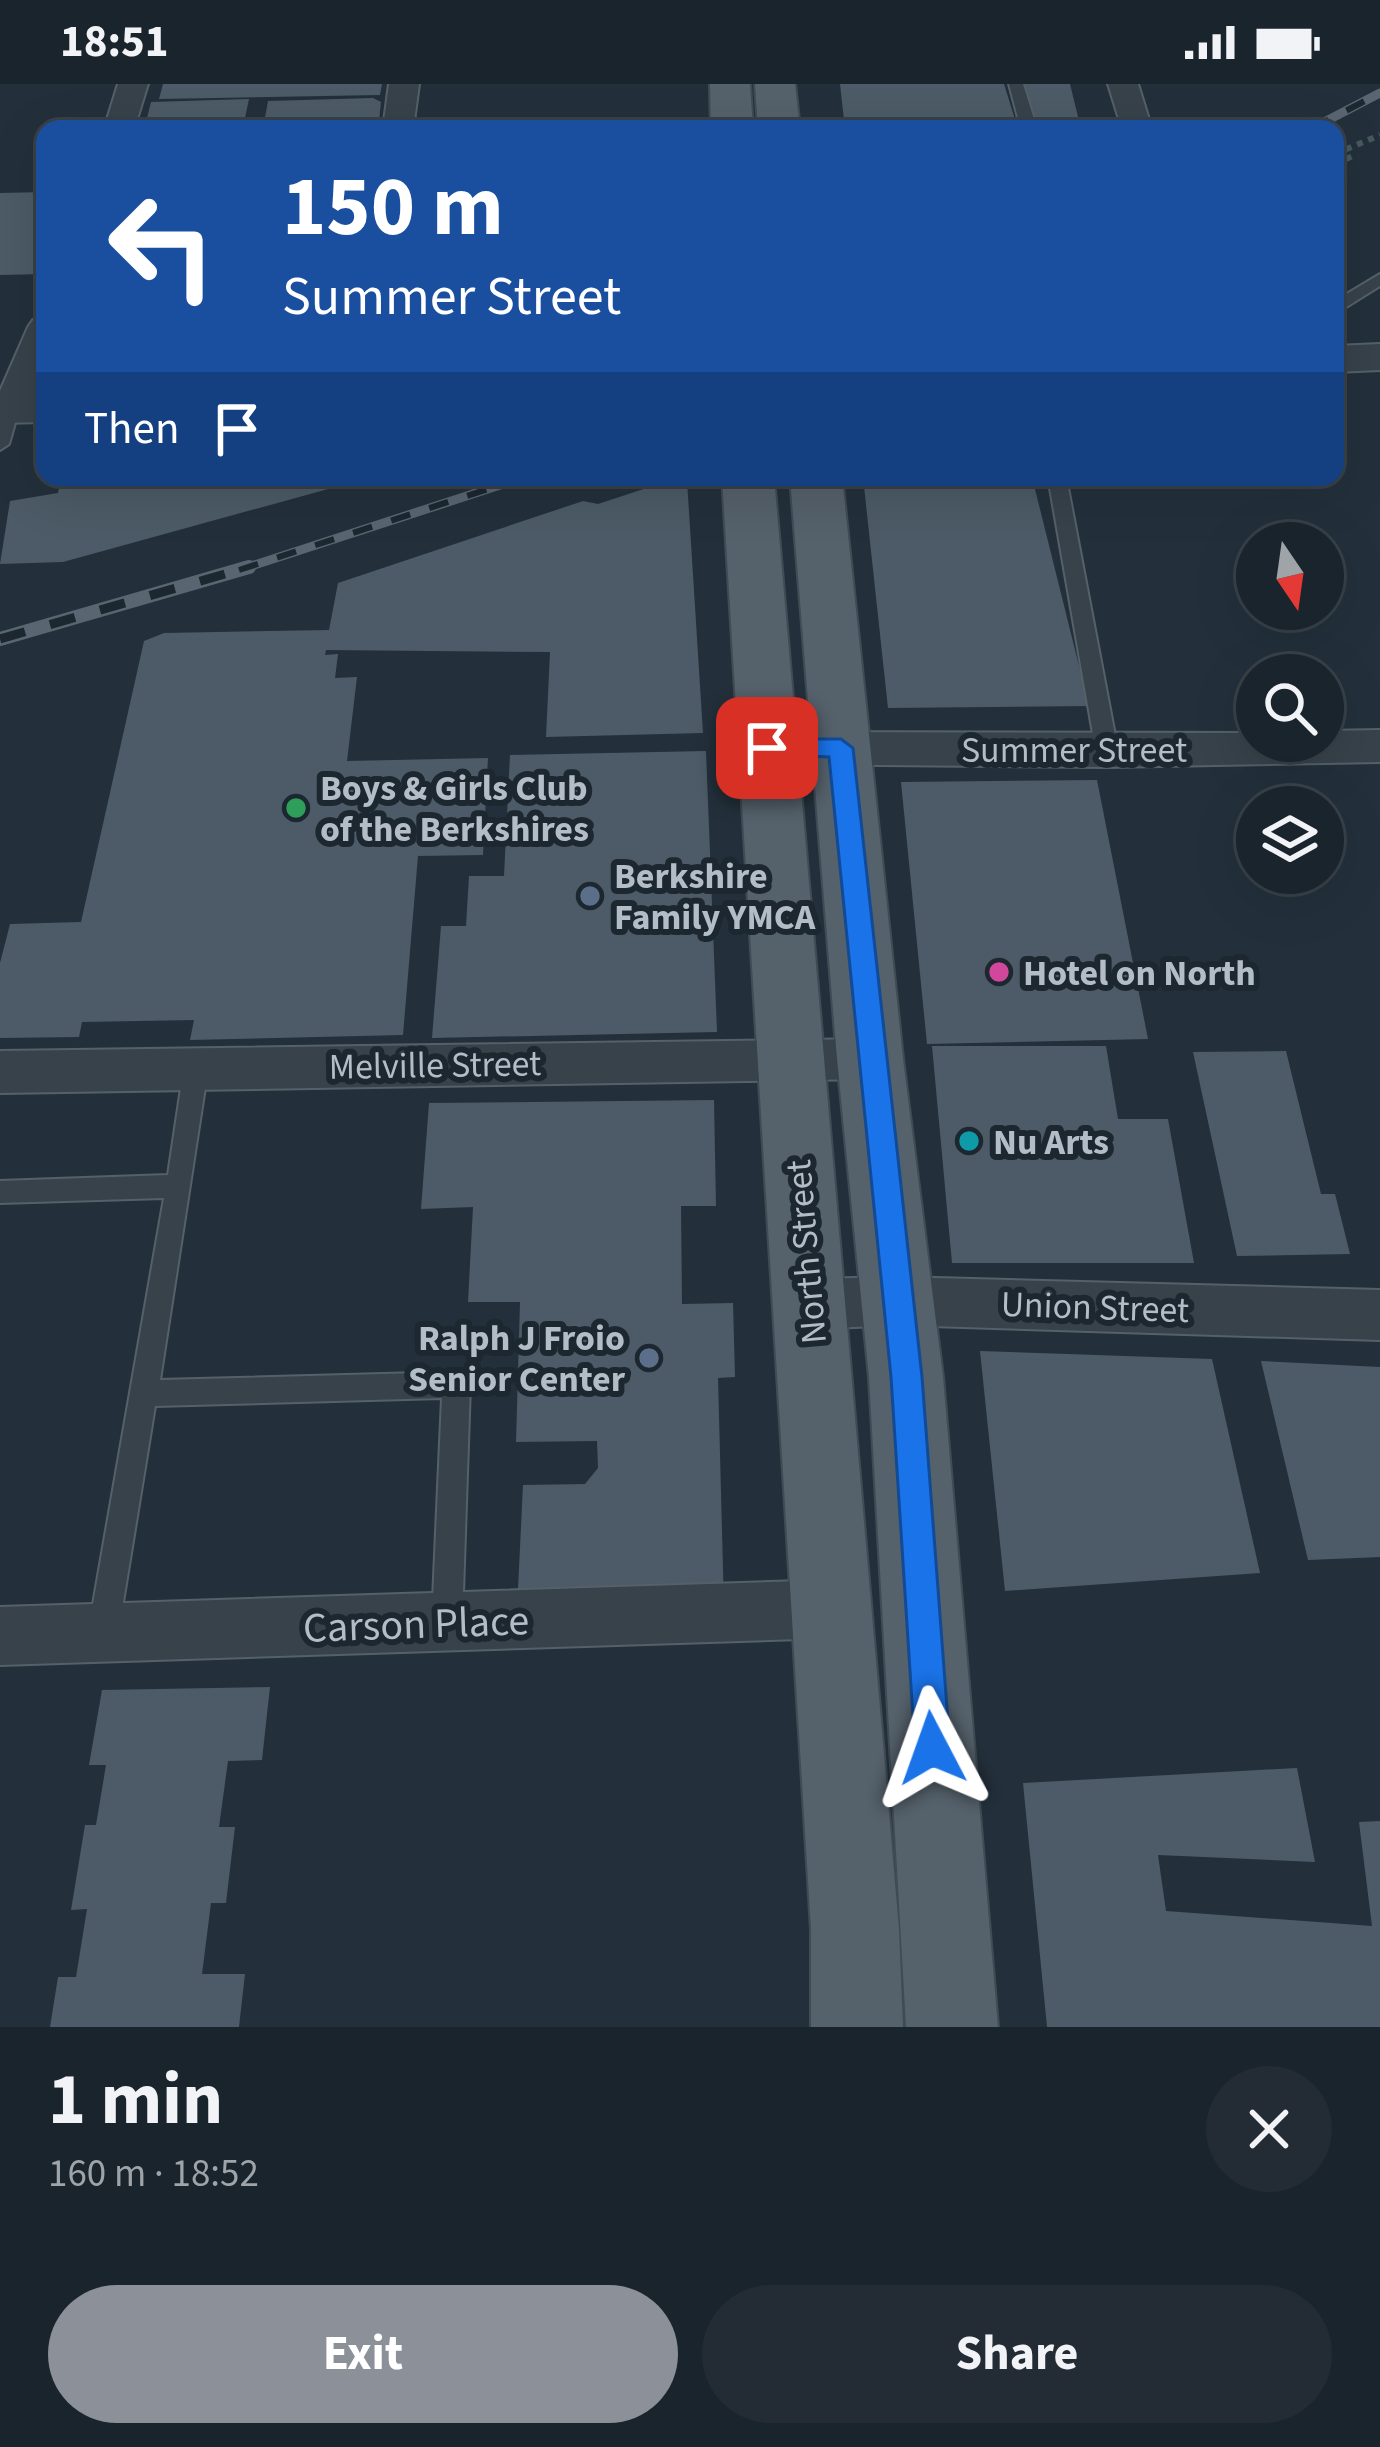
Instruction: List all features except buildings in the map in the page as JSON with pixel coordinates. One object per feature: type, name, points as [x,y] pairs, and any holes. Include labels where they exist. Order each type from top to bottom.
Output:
[{"type":"main road","points":[[730,84],[732,120]]},
{"type":"main road","points":[[775,84],[778,120]]},
{"type":"main road","name":"North Street","points":[[749,486],[855,1929],[856,2027]]},
{"type":"main road","points":[[817,486],[870,1059],[899,1300],[952,2027]]},
{"type":"street","points":[[122,120],[133,84]]},
{"type":"street","points":[[399,120],[404,84]]},
{"type":"street","points":[[1124,84],[1134,120]]},
{"type":"street","points":[[14,417],[36,353]]},
{"type":"street","points":[[1344,358],[1380,357]]},
{"type":"street","name":"Summer Street","points":[[767,748],[1107,752],[1380,746]]},
{"type":"street","name":"Melville Street","points":[[0,1072],[870,1059]]},
{"type":"street","name":"Union Street","points":[[810,1304],[899,1300],[1380,1315]]},
{"type":"street","name":"Carson Place","points":[[0,1636],[832,1609]]},
{"type":"lane","points":[[1016,84],[1026,120]]},
{"type":"lane","points":[[1344,303],[1380,279]]},
{"type":"lane","points":[[1059,486],[1107,752]]},
{"type":"lane","points":[[104,1633],[196,1068]]},
{"type":"lane","points":[[0,1192],[178,1186]]},
{"type":"lane","points":[[145,1393],[456,1385],[447,1622]]},
{"type":"path","points":[[1344,150],[1380,135]]},
{"type":"path","points":[[1344,160],[1355,154]]},
{"type":"railway","points":[[1328,120],[1380,93]]},
{"type":"railway","points":[[242,569],[497,486]]},
{"type":"railway","points":[[242,569],[249,567]]},
{"type":"railway","points":[[0,639],[242,569]]},
{"type":"place","name":"Boys & Girls Club of the Berkshires","points":[[296,808]]},
{"type":"place","name":"Berkshire Family YMCA","points":[[590,896]]},
{"type":"place","name":"Hotel on North","points":[[999,972]]},
{"type":"place","name":"Nu Arts","points":[[969,1141]]},
{"type":"place","name":"Ralph J Froio Senior Center","points":[[649,1358]]},
{"type":"route","points":[[767,748],[841,748],[870,1059],[899,1300],[932,1748]]}]
